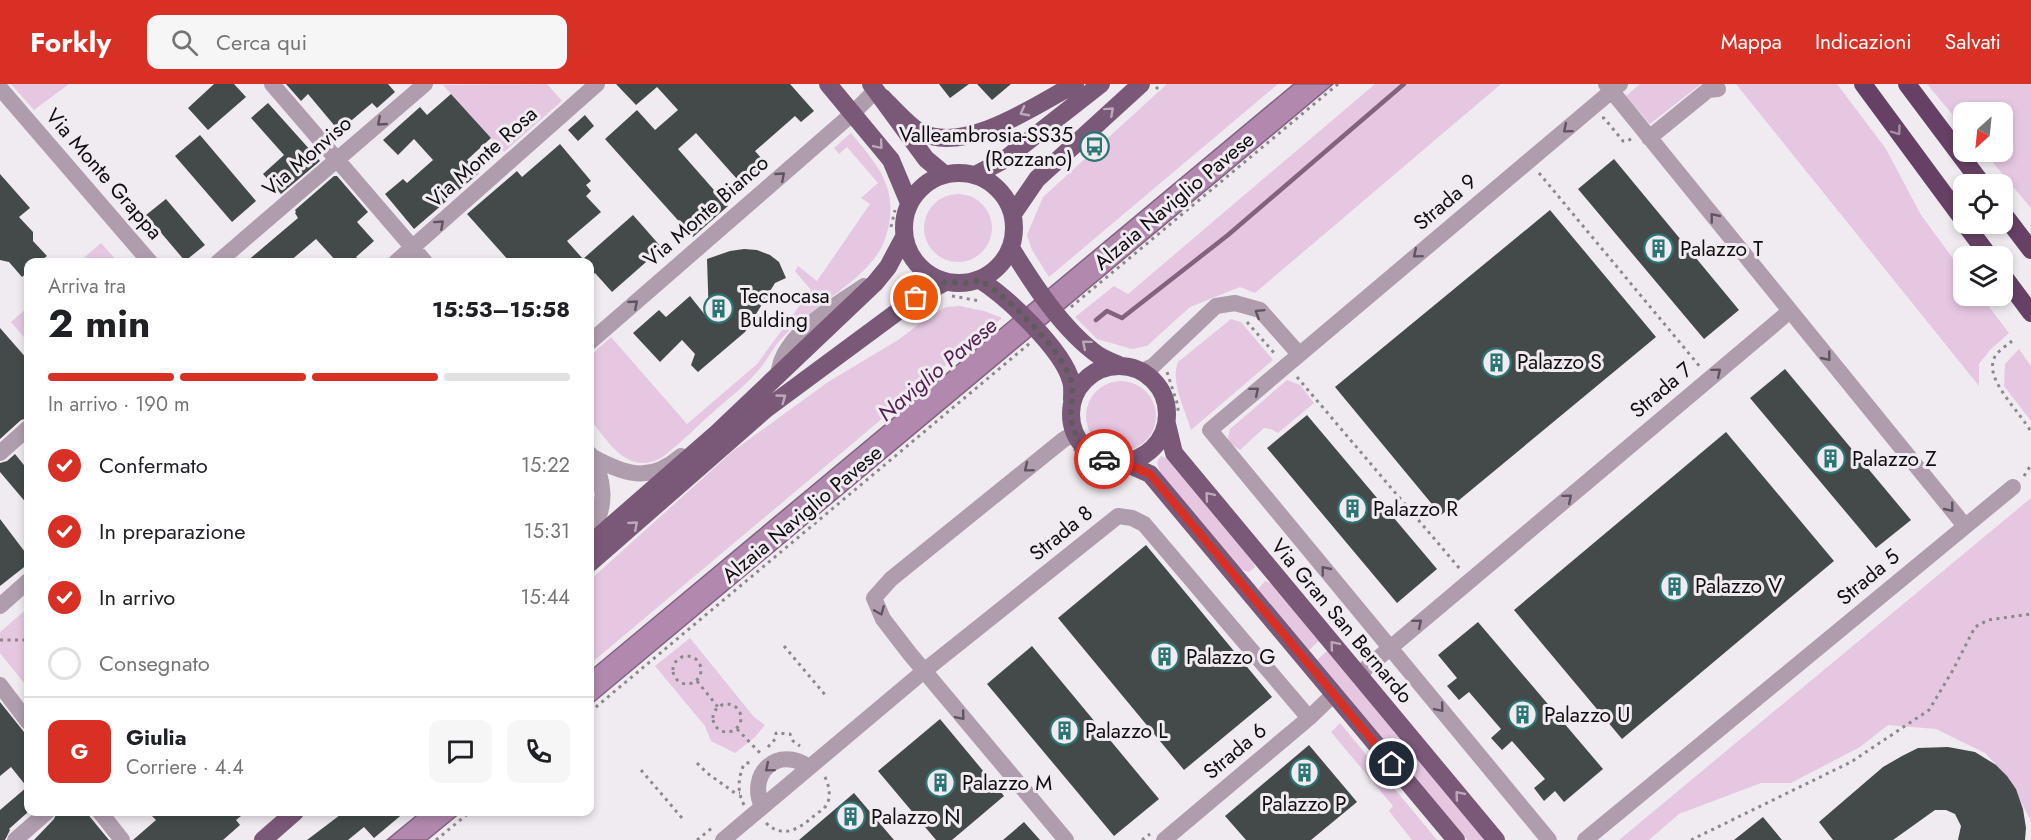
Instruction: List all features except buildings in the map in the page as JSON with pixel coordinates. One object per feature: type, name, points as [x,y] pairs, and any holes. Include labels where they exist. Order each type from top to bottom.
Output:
[{"type":"highway","points":[[1863,84],[1953,207]]},
{"type":"highway","points":[[1907,84],[1974,174]]},
{"type":"highway","points":[[2013,226],[2031,250]]},
{"type":"highway","points":[[2013,289],[2031,313]]},
{"type":"main road","points":[[828,84],[891,160],[909,203]]},
{"type":"main road","points":[[876,90],[920,132],[947,139],[985,132],[1075,84]]},
{"type":"main road","points":[[975,175],[1004,160],[1101,84]]},
{"type":"main road","points":[[1013,214],[1037,179],[1141,84]]},
{"type":"main road","points":[[876,90],[926,159],[944,174]]},
{"type":"main road","points":[[960,172],[975,175],[988,181],[1008,201],[1013,214],[1014,237],[1011,249],[1004,262],[993,273],[980,280],[968,283],[945,282],[930,276],[918,266],[908,252],[903,237],[903,219],[909,203],[924,185],[944,174],[960,172]]},
{"type":"main road","points":[[594,540],[741,410],[875,283],[888,267],[903,237]]},
{"type":"main road","points":[[980,280],[1008,300],[1057,354],[1071,379],[1071,419],[1075,433],[1083,446],[1094,455],[1108,461],[1123,462],[1138,458],[1151,450],[1161,438],[1167,424],[1167,408],[1163,393],[1154,380],[1142,371],[1119,365],[1099,355],[1078,338],[1032,282],[1011,249]]},
{"type":"main road","points":[[594,560],[766,410],[916,298],[945,282]]},
{"type":"main road","points":[[1072,405],[1077,390],[1086,379],[1098,370],[1119,365]]},
{"type":"main road","name":"Via Gran San Bernardo","points":[[1167,424],[1174,453],[1496,840]]},
{"type":"main road","points":[[1123,462],[1150,474],[1456,840]]},
{"type":"main road","points":[[262,840],[290,816]]},
{"type":"street","points":[[272,84],[422,258]]},
{"type":"street","name":"Via Monviso","points":[[223,258],[425,84]]},
{"type":"street","name":"Via Monte Rosa","points":[[401,258],[597,84]]},
{"type":"street","points":[[1612,86],[1642,137],[1790,311],[1965,526]]},
{"type":"street","name":"Strada 9","points":[[1389,647],[1210,430],[1612,86]]},
{"type":"street","name":"Via Monte Grappa","points":[[0,88],[147,258]]},
{"type":"street","points":[[1642,137],[1708,90],[1718,88]]},
{"type":"street","name":"Via Monte Bianco","points":[[594,339],[852,114],[876,90]]},
{"type":"street","points":[[1142,371],[1153,366],[1216,306],[1235,303],[1260,310],[1299,354]]},
{"type":"street","name":"Strada 7","points":[[1358,675],[1790,311]]},
{"type":"street","points":[[594,457],[627,473],[638,474],[661,469],[676,460],[717,423],[741,410]]},
{"type":"street","points":[[0,453],[24,432]]},
{"type":"street","points":[[1066,840],[924,671],[883,619],[874,598],[891,579],[1062,440],[1075,433]]},
{"type":"street","points":[[594,465],[602,484],[602,505],[594,526]]},
{"type":"street","name":"Strada 5","points":[[1585,840],[2013,487]]},
{"type":"street","name":"Strada 8","points":[[723,840],[762,813],[815,769],[924,671],[1118,516],[1132,518],[1144,524],[1309,718]]},
{"type":"street","points":[[0,606],[24,585]]},
{"type":"street","points":[[1389,647],[1549,840]]},
{"type":"street","points":[[0,685],[24,717]]},
{"type":"street","name":"Strada 6","points":[[1164,840],[1309,718],[1334,694]]},
{"type":"street","points":[[762,813],[757,788],[759,778],[770,764],[795,759],[815,769]]},
{"type":"street","points":[[15,840],[42,816]]},
{"type":"street","points":[[103,816],[122,840]]},
{"type":"path","name":"Alzaia Naviglio Pavese","points":[[1059,316],[1338,84]]},
{"type":"path","points":[[1600,119],[1605,118],[1623,141],[1642,137]]},
{"type":"path","points":[[1538,172],[1705,372]]},
{"type":"path","points":[[1240,314],[1463,572]]},
{"type":"path","name":"Alzaia Naviglio Pavese","points":[[594,708],[1039,334]]},
{"type":"path","points":[[2012,341],[1995,356],[1993,362],[1995,380],[2031,432]]},
{"type":"path","points":[[1691,840],[1851,762],[1929,710],[1975,627],[1988,620],[2031,614]]},
{"type":"path","points":[[0,640],[24,640]]},
{"type":"path","points":[[784,646],[827,697]]},
{"type":"path","points":[[687,656],[699,661],[701,674],[697,681],[687,684],[678,681],[673,667],[678,659],[687,656]]},
{"type":"path","points":[[697,681],[718,707]]},
{"type":"path","points":[[727,703],[738,708],[742,717],[737,729],[728,732],[718,729],[713,720],[718,707],[727,703]]},
{"type":"path","points":[[737,729],[764,757]]},
{"type":"path","points":[[697,763],[707,774],[735,793],[740,793]]},
{"type":"path","points":[[762,813],[770,826],[779,831],[789,832],[798,829],[812,818],[824,808],[830,792],[827,782],[815,769]]},
{"type":"path","points":[[641,770],[682,818]]},
{"type":"path","points":[[809,814],[812,818]]},
{"type":"path","points":[[436,840],[465,816]]},
{"type":"shaded area","points":[[11,84],[69,84],[34,110]]},
{"type":"shaded area","points":[[547,84],[562,101],[504,152],[443,85]]},
{"type":"shaded area","points":[[1167,84],[1278,84],[1049,277],[1032,250],[1027,235],[1043,197]]},
{"type":"shaded area","points":[[1294,84],[1333,84],[594,702],[594,668]]},
{"type":"shaded area","points":[[1375,84],[1501,84],[1255,293],[1240,287],[1190,307],[1147,346],[1132,349],[1097,339],[1075,317],[1114,286],[1128,294]]},
{"type":"shaded area","points":[[1640,84],[1701,84],[1650,124],[1626,96]]},
{"type":"shaded area","points":[[1736,84],[1837,84],[1886,149],[1921,215],[1953,258],[1953,306],[1989,306],[2009,333],[1990,350],[1979,364],[1979,386]]},
{"type":"shaded area","points":[[1927,84],[2031,84],[2031,208],[2013,187],[2013,174],[2002,174],[1992,162],[2013,162],[2013,102],[1953,102],[1953,115]]},
{"type":"shaded area","points":[[851,133],[879,169],[885,181],[891,207],[885,239],[878,253],[855,279],[780,340],[752,378],[665,455],[656,461],[644,463],[627,459],[606,440],[594,424],[594,352],[611,337],[687,424],[757,364],[811,290],[795,271],[798,266],[817,281],[870,204],[861,198],[878,183],[847,147],[839,154],[834,148]]},
{"type":"shaded area","points":[[958,194],[971,197],[982,204],[989,215],[992,228],[989,241],[982,252],[971,259],[958,262],[945,259],[934,252],[927,241],[924,228],[927,215],[934,204],[945,197]]},
{"type":"shaded area","points":[[101,243],[114,258],[84,258]]},
{"type":"shaded area","points":[[960,306],[1002,318],[594,661],[594,576],[733,451],[828,382],[898,340],[946,307]]},
{"type":"shaded area","points":[[24,311],[24,337],[11,322]]},
{"type":"shaded area","points":[[1231,319],[1241,322],[1273,360],[1191,430],[1177,387],[1178,362]]},
{"type":"shaded area","points":[[2019,349],[2031,366],[2031,421],[2004,386],[2005,364]]},
{"type":"shaded area","points":[[1287,380],[1300,385],[1314,403],[1278,433],[1264,428],[1240,450],[1230,443],[1228,438],[1230,429]]},
{"type":"shaded area","points":[[1121,381],[1134,384],[1146,391],[1153,403],[1156,416],[1153,429],[1146,441],[1134,448],[1121,451],[1108,448],[1096,441],[1089,429],[1086,416],[1089,403],[1096,391],[1108,384]]},
{"type":"shaded area","points":[[1161,456],[1169,459],[1253,562],[1255,567],[1249,572],[1240,569],[1160,473],[1157,462]]},
{"type":"shaded area","points":[[2031,498],[2031,821],[2009,779],[1985,753],[1936,729],[1888,725],[1860,747],[1791,783],[1761,783],[1679,814],[1649,840],[1619,840]]},
{"type":"shaded area","points":[[1265,581],[1270,583],[1319,641],[1309,650],[1259,591]]},
{"type":"shaded area","points":[[24,611],[24,683],[0,653],[0,632]]},
{"type":"shaded area","points":[[690,638],[754,717],[765,725],[755,737],[735,753],[711,741],[705,726],[655,666]]},
{"type":"shaded area","points":[[1327,651],[1486,840],[1467,840],[1317,660]]},
{"type":"shaded area","points":[[1340,723],[1437,840],[1412,840],[1389,811],[1393,806],[1331,732]]},
{"type":"shaded area","points":[[416,816],[456,816],[427,840],[387,840]]},
{"type":"waterway","points":[[1096,320],[1107,311],[1122,318],[1228,235],[1404,84]]},
{"type":"way so far","points":[[916,298],[945,282],[957,284],[980,280],[1008,300],[1057,354],[1071,379],[1071,419],[1075,433],[1083,446],[1094,455],[1104,459]]},
{"type":"place","name":"Valleambrosia-SS35 (Rozzano)","points":[[1094,147]]},
{"type":"place","name":"Palazzo T","points":[[1659,249]]},
{"type":"place","name":"Tecnocasa Bulding","points":[[719,308]]},
{"type":"place","name":"Palazzo S","points":[[1496,362]]},
{"type":"place","name":"Palazzo Z","points":[[1831,459]]},
{"type":"place","name":"Palazzo R","points":[[1352,509]]},
{"type":"place","name":"Palazzo V","points":[[1674,586]]},
{"type":"place","name":"Palazzo G","points":[[1165,657]]},
{"type":"place","name":"Palazzo U","points":[[1523,715]]},
{"type":"place","name":"Palazzo L","points":[[1064,731]]},
{"type":"place","name":"Palazzo P","points":[[1304,773]]},
{"type":"place","name":"Palazzo M","points":[[941,783]]},
{"type":"place","name":"Palazzo N","points":[[850,817]]},
{"type":"route","points":[[1104,459],[1123,462],[1150,474],[1392,764]]},
{"type":"water label","name":"Naviglio Pavese","points":[[937,369]]}]
